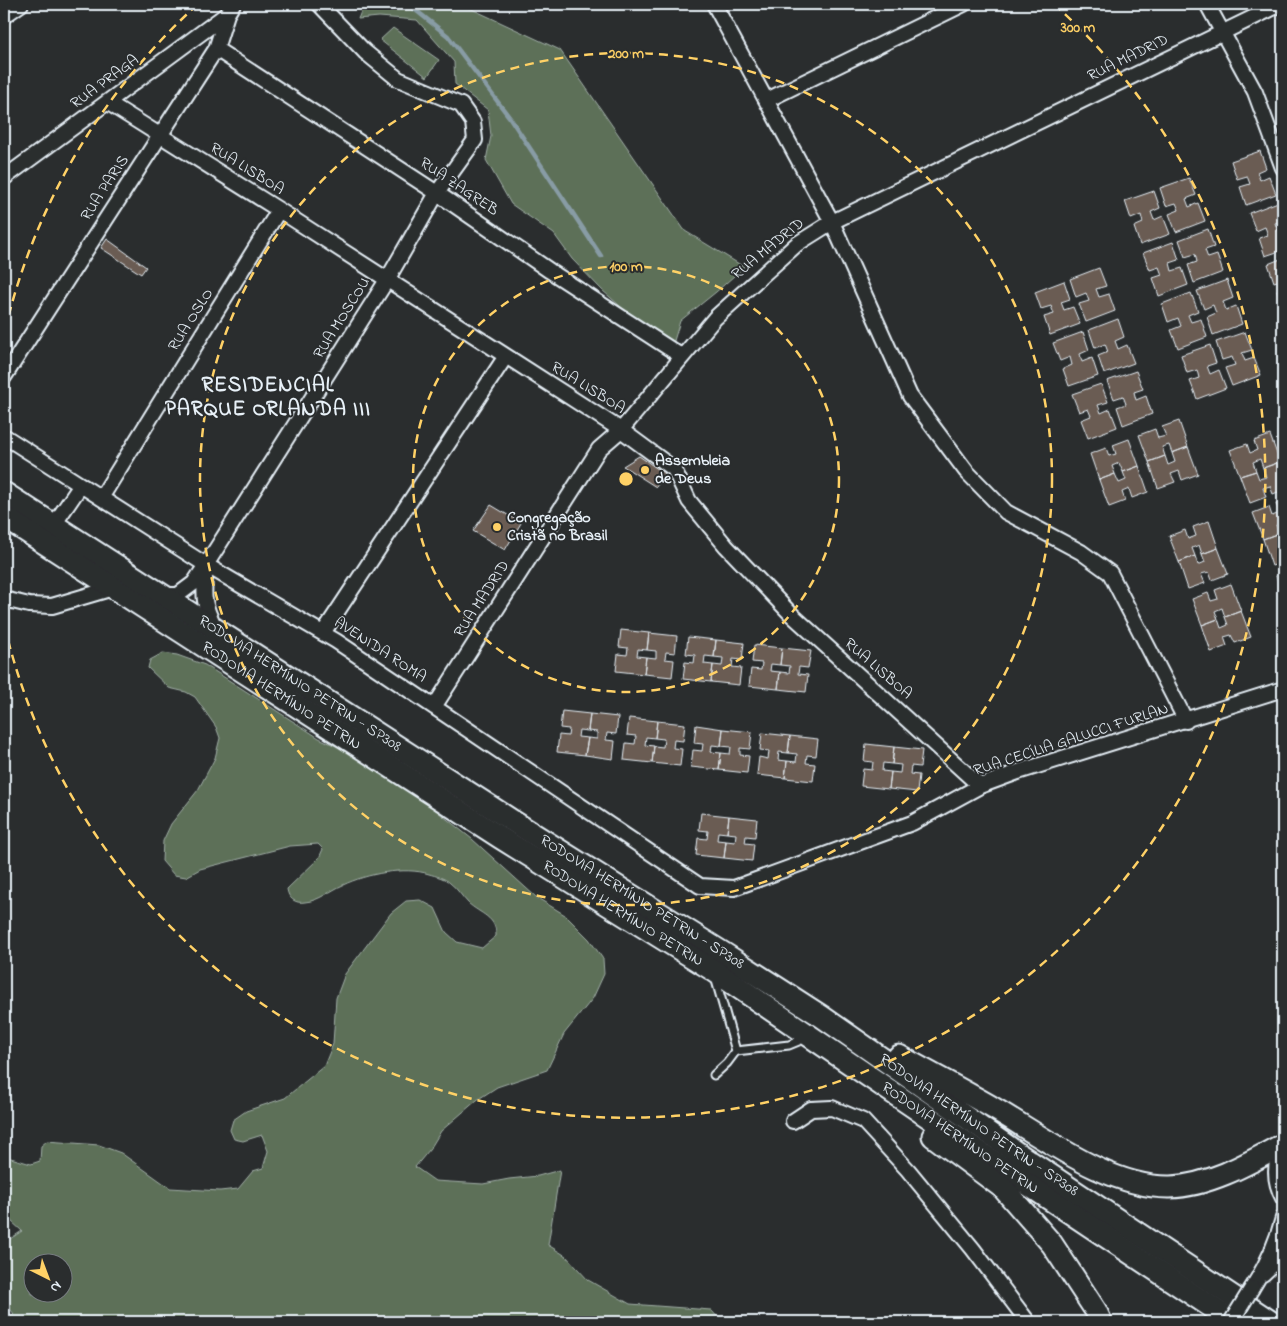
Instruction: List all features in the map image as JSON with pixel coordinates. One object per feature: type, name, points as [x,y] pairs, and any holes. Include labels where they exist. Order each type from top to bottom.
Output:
[{"type":"main road","name":"RODOVIA HERMÍNIO PETRIN - SP308","points":[[4,493],[512,820],[821,1016],[1028,1161],[1271,1322]]},
{"type":"main road","name":"RODOVIA HERMÍNIO PETRIN","points":[[4,517],[501,838],[713,970],[1232,1322]]},
{"type":"main road","points":[[821,1016],[994,1109],[1098,1170],[1143,1185],[1170,1187],[1196,1183],[1241,1168],[1283,1144]]},
{"type":"main road","points":[[817,1040],[850,1070],[944,1145],[1003,1188],[1052,1244],[1096,1311],[1101,1322]]},
{"type":"street","points":[[4,16],[21,4]]},
{"type":"street","name":"RUA MOSCOU","points":[[161,595],[178,595],[194,583],[206,566],[387,280],[437,193],[475,140],[473,122],[461,105],[398,79],[365,52],[319,4]]},
{"type":"street","points":[[714,4],[768,100],[832,222],[910,396],[966,471],[1006,512],[1081,552],[1110,573],[1186,721]]},
{"type":"street","points":[[768,100],[964,4]]},
{"type":"street","points":[[1207,4],[1255,92],[1283,168]]},
{"type":"street","name":"RUA MADRID","points":[[434,707],[599,449],[621,430],[681,356],[715,318],[797,244],[832,222],[1282,4]]},
{"type":"street","name":"RUA PARIS","points":[[4,376],[216,49],[230,9]]},
{"type":"street","name":"RUA PRAGA","points":[[4,178],[230,9]]},
{"type":"street","name":"RUA ZAGREB","points":[[216,49],[437,193],[550,271],[681,356]]},
{"type":"street","name":"RUA LISBOA","points":[[107,102],[621,430],[674,469],[689,501],[726,546],[791,614],[980,786]]},
{"type":"street","name":"RUA OSLO","points":[[101,498],[279,210]]},
{"type":"street","points":[[323,633],[506,356]]},
{"type":"street","name":"AVENIDA ROMA","points":[[4,436],[206,566],[323,633],[700,886],[734,888]]},
{"type":"street","points":[[53,526],[81,485]]},
{"type":"street","points":[[206,566],[204,595],[206,610],[217,630]]},
{"type":"street","points":[[4,599],[29,605],[52,606],[113,588]]},
{"type":"street","name":"RUA CECÍLIA GALUCCI FURLAN","points":[[734,888],[912,823],[980,786],[1018,772],[1186,721],[1283,689]]},
{"type":"street","points":[[793,1121],[812,1109],[832,1108],[863,1121],[908,1170],[973,1248],[1028,1322]]},
{"type":"street","points":[[1283,1144],[1276,1159],[1275,1175],[1283,1198]]},
{"type":"street","points":[[1232,1322],[1255,1283],[1279,1234],[1283,1218]]},
{"type":"street","points":[[1255,1283],[1283,1256]]},
{"type":"lane","points":[[713,970],[736,1051]]},
{"type":"lane","points":[[714,1075],[736,1051],[817,1040]]},
{"type":"green space","points":[[364,4],[461,4],[560,50],[685,231],[744,267],[680,321],[673,344],[646,329],[602,290],[572,259],[554,234],[511,204],[486,160],[491,136],[488,110],[455,84],[454,62],[417,20],[379,17],[358,19]]},
{"type":"green space","points":[[393,28],[439,60],[427,77],[380,40]]},
{"type":"green space","points":[[163,653],[177,655],[205,665],[319,738],[355,755],[404,785],[472,839],[536,897],[565,915],[589,939],[603,959],[604,974],[593,998],[564,1034],[547,1070],[497,1087],[477,1100],[441,1131],[430,1149],[415,1167],[435,1181],[483,1184],[538,1176],[560,1170],[548,1245],[566,1256],[588,1280],[630,1304],[711,1310],[722,1322],[4,1322],[4,1316],[11,1317],[14,1314],[4,1301],[4,1256],[6,1253],[4,1243],[22,1231],[11,1221],[9,1201],[4,1199],[4,1156],[31,1164],[40,1161],[41,1146],[47,1141],[99,1145],[121,1153],[170,1188],[220,1191],[238,1189],[253,1171],[263,1168],[268,1151],[262,1135],[243,1141],[234,1139],[230,1130],[233,1120],[246,1111],[285,1098],[324,1066],[333,1044],[336,998],[345,974],[391,913],[406,901],[420,900],[435,908],[446,932],[457,942],[482,948],[496,936],[496,930],[491,920],[468,903],[453,885],[440,877],[419,872],[386,872],[352,881],[315,900],[295,901],[290,898],[287,889],[319,858],[323,849],[318,844],[290,846],[200,869],[186,877],[174,875],[162,861],[163,841],[171,824],[198,790],[215,758],[220,738],[216,727],[195,697],[186,692],[169,688],[148,668],[150,660]]},
{"type":"building","points":[[1260,151],[1266,168],[1257,172],[1260,180],[1269,176],[1276,194],[1246,205],[1240,187],[1250,184],[1247,176],[1237,179],[1231,161]]},
{"type":"building","points":[[1189,178],[1196,195],[1186,199],[1189,207],[1198,203],[1205,221],[1176,232],[1169,214],[1179,210],[1176,203],[1166,206],[1160,188]]},
{"type":"building","points":[[1154,191],[1160,208],[1151,212],[1154,220],[1163,216],[1170,234],[1140,245],[1134,227],[1143,223],[1141,215],[1131,219],[1125,201]]},
{"type":"building","points":[[1278,202],[1283,215],[1283,221],[1275,223],[1278,231],[1283,229],[1283,250],[1265,256],[1259,238],[1268,235],[1265,227],[1256,231],[1249,213]]},
{"type":"building","points":[[1208,229],[1214,247],[1205,250],[1208,258],[1217,255],[1223,272],[1194,283],[1188,265],[1197,262],[1195,254],[1185,257],[1179,240]]},
{"type":"building","points":[[107,239],[146,267],[141,274],[101,248]]},
{"type":"building","points":[[1173,242],[1179,260],[1170,263],[1172,271],[1182,268],[1188,285],[1159,296],[1153,278],[1162,275],[1159,267],[1150,270],[1143,253]]},
{"type":"building","points":[[1283,258],[1283,279],[1274,282],[1268,264]]},
{"type":"building","points":[[1099,268],[1106,286],[1096,289],[1099,297],[1109,294],[1115,311],[1086,322],[1079,304],[1089,301],[1086,293],[1076,297],[1070,279]]},
{"type":"building","points":[[1227,280],[1233,298],[1223,302],[1226,310],[1236,306],[1242,324],[1213,335],[1207,317],[1216,313],[1213,305],[1204,309],[1197,291]]},
{"type":"building","points":[[1064,281],[1070,299],[1061,302],[1064,310],[1073,307],[1080,324],[1050,335],[1044,317],[1054,314],[1051,306],[1041,309],[1035,292]]},
{"type":"building","points":[[1283,288],[1283,307],[1277,290]]},
{"type":"building","points":[[1191,293],[1198,311],[1188,315],[1191,322],[1201,319],[1207,337],[1178,348],[1171,330],[1181,326],[1178,318],[1168,322],[1162,304]]},
{"type":"building","points":[[1118,319],[1124,337],[1115,341],[1118,349],[1127,345],[1134,363],[1104,374],[1098,356],[1108,352],[1105,344],[1095,348],[1089,330]]},
{"type":"building","points":[[1083,332],[1089,350],[1080,354],[1082,362],[1092,358],[1098,376],[1069,386],[1063,369],[1072,365],[1070,357],[1060,361],[1053,343]]},
{"type":"building","points":[[1245,332],[1252,350],[1242,353],[1245,361],[1254,358],[1261,375],[1232,386],[1225,368],[1235,365],[1232,357],[1222,360],[1216,342]]},
{"type":"building","points":[[1210,345],[1216,363],[1207,366],[1210,374],[1219,370],[1226,388],[1197,399],[1190,381],[1199,378],[1197,370],[1187,373],[1181,355]]},
{"type":"building","points":[[1136,371],[1143,389],[1134,392],[1136,400],[1146,396],[1152,414],[1123,425],[1117,407],[1126,404],[1123,396],[1114,399],[1107,381]]},
{"type":"building","points":[[1101,384],[1108,402],[1098,405],[1101,413],[1110,409],[1117,427],[1088,438],[1081,420],[1091,416],[1088,409],[1079,412],[1072,394]]},
{"type":"building","points":[[1179,421],[1188,447],[1172,453],[1169,445],[1162,447],[1165,456],[1149,462],[1139,435],[1155,429],[1158,438],[1166,436],[1162,427]]},
{"type":"building","points":[[1270,435],[1280,462],[1263,468],[1260,459],[1253,462],[1256,471],[1240,476],[1230,450],[1247,444],[1250,453],[1257,450],[1254,441]]},
{"type":"building","points":[[1129,439],[1139,466],[1123,472],[1119,463],[1112,466],[1115,474],[1099,480],[1090,454],[1106,448],[1109,456],[1116,454],[1113,445]]},
{"type":"building","points":[[1188,447],[1198,474],[1182,480],[1179,471],[1171,474],[1175,482],[1158,488],[1149,462],[1165,456],[1168,465],[1175,462],[1172,453]]},
{"type":"building","name":"Assembleia de Deus","points":[[639,456],[665,474],[656,487],[623,466]]},
{"type":"building","points":[[1280,462],[1283,472],[1283,490],[1273,494],[1270,486],[1263,488],[1266,497],[1250,503],[1240,476],[1256,471],[1259,479],[1266,477],[1263,468]]},
{"type":"building","points":[[1139,466],[1148,492],[1132,498],[1129,489],[1122,492],[1125,501],[1109,507],[1099,480],[1115,474],[1119,483],[1126,480],[1123,472]]},
{"type":"building","points":[[1283,502],[1283,523],[1276,525],[1279,533],[1263,539],[1253,513],[1269,507],[1272,516],[1280,513],[1276,504]]},
{"type":"building","name":"Congregação Cristã no Brasil","points":[[491,505],[521,523],[505,550],[473,531]]},
{"type":"building","points":[[1209,521],[1218,548],[1202,554],[1199,545],[1192,548],[1195,556],[1179,562],[1169,536],[1185,530],[1188,539],[1196,536],[1193,527]]},
{"type":"building","points":[[1279,533],[1283,541],[1283,562],[1272,566],[1263,539]]},
{"type":"building","points":[[1218,548],[1228,574],[1212,580],[1209,572],[1201,574],[1205,583],[1188,589],[1179,562],[1195,556],[1198,565],[1205,562],[1202,554]]},
{"type":"building","points":[[1283,573],[1283,596],[1276,576]]},
{"type":"building","points":[[1231,584],[1241,611],[1225,617],[1222,608],[1215,611],[1218,619],[1202,625],[1192,599],[1208,593],[1211,601],[1218,599],[1215,590]]},
{"type":"building","points":[[1241,611],[1251,637],[1235,643],[1231,635],[1224,637],[1227,646],[1211,652],[1202,625],[1218,619],[1221,628],[1228,625],[1225,617]]},
{"type":"building","points":[[621,630],[649,633],[647,650],[638,649],[637,656],[646,657],[644,674],[616,671],[618,654],[627,655],[628,648],[619,647]]},
{"type":"building","points":[[649,633],[677,636],[675,653],[666,652],[665,659],[674,660],[672,677],[644,674],[646,657],[656,658],[656,651],[647,650]]},
{"type":"building","points":[[688,637],[716,640],[714,657],[705,656],[704,664],[713,665],[711,682],[683,679],[685,662],[694,663],[695,655],[686,654]]},
{"type":"building","points":[[716,640],[744,643],[742,660],[733,659],[732,667],[741,668],[739,685],[711,682],[713,665],[722,666],[723,658],[714,657]]},
{"type":"building","points":[[754,645],[782,648],[780,665],[771,664],[770,671],[780,672],[778,689],[749,686],[751,669],[761,670],[762,663],[752,662]]},
{"type":"building","points":[[782,648],[811,651],[808,668],[799,667],[798,674],[808,675],[806,692],[778,689],[780,672],[789,673],[790,666],[780,665]]},
{"type":"building","points":[[562,711],[590,714],[588,731],[579,730],[578,737],[588,738],[585,755],[557,752],[559,735],[568,736],[569,729],[560,728]]},
{"type":"building","points":[[590,714],[618,717],[616,734],[607,733],[606,740],[615,741],[613,759],[585,755],[588,738],[597,739],[597,732],[588,731]]},
{"type":"building","points":[[629,718],[657,721],[655,738],[646,737],[645,745],[654,746],[652,763],[624,760],[626,743],[635,744],[636,736],[627,735]]},
{"type":"building","points":[[657,721],[685,724],[683,741],[674,740],[673,748],[682,749],[680,766],[652,763],[654,746],[663,747],[664,739],[655,738]]},
{"type":"building","points":[[696,725],[723,729],[721,746],[712,745],[711,752],[721,753],[719,770],[691,767],[693,750],[702,751],[703,744],[694,743]]},
{"type":"building","points":[[723,729],[752,732],[750,749],[740,748],[740,755],[749,756],[747,773],[719,770],[721,753],[730,754],[731,747],[721,746]]},
{"type":"building","points":[[762,733],[790,736],[788,753],[779,752],[778,760],[787,761],[785,778],[757,775],[759,757],[768,759],[769,751],[760,750]]},
{"type":"building","points":[[790,736],[818,739],[816,756],[807,755],[806,763],[815,764],[813,781],[785,778],[787,761],[796,762],[797,754],[788,753]]},
{"type":"building","points":[[866,744],[894,747],[892,764],[883,763],[882,771],[891,772],[889,789],[861,786],[863,769],[872,770],[873,762],[864,761]]},
{"type":"building","points":[[894,747],[922,750],[920,767],[911,766],[910,774],[919,775],[917,792],[889,789],[891,772],[900,773],[901,765],[892,764]]},
{"type":"building","points":[[701,813],[729,816],[727,833],[718,832],[717,840],[726,841],[724,858],[696,855],[698,838],[707,839],[708,831],[699,830]]},
{"type":"building","points":[[729,816],[757,819],[755,837],[746,836],[745,843],[754,844],[752,861],[724,858],[726,841],[735,842],[736,834],[727,833]]},
{"type":"waterway","points":[[408,4],[448,36],[510,118],[601,256]]},
{"type":"place","name":"Assembleia de Deus","points":[[645,470]]},
{"type":"place","name":"Congregação Cristã no Brasil","points":[[497,527]]},
{"type":"district","name":"RESIDENCIAL PARQUE ORLANDA III","points":[[268,398]]}]
